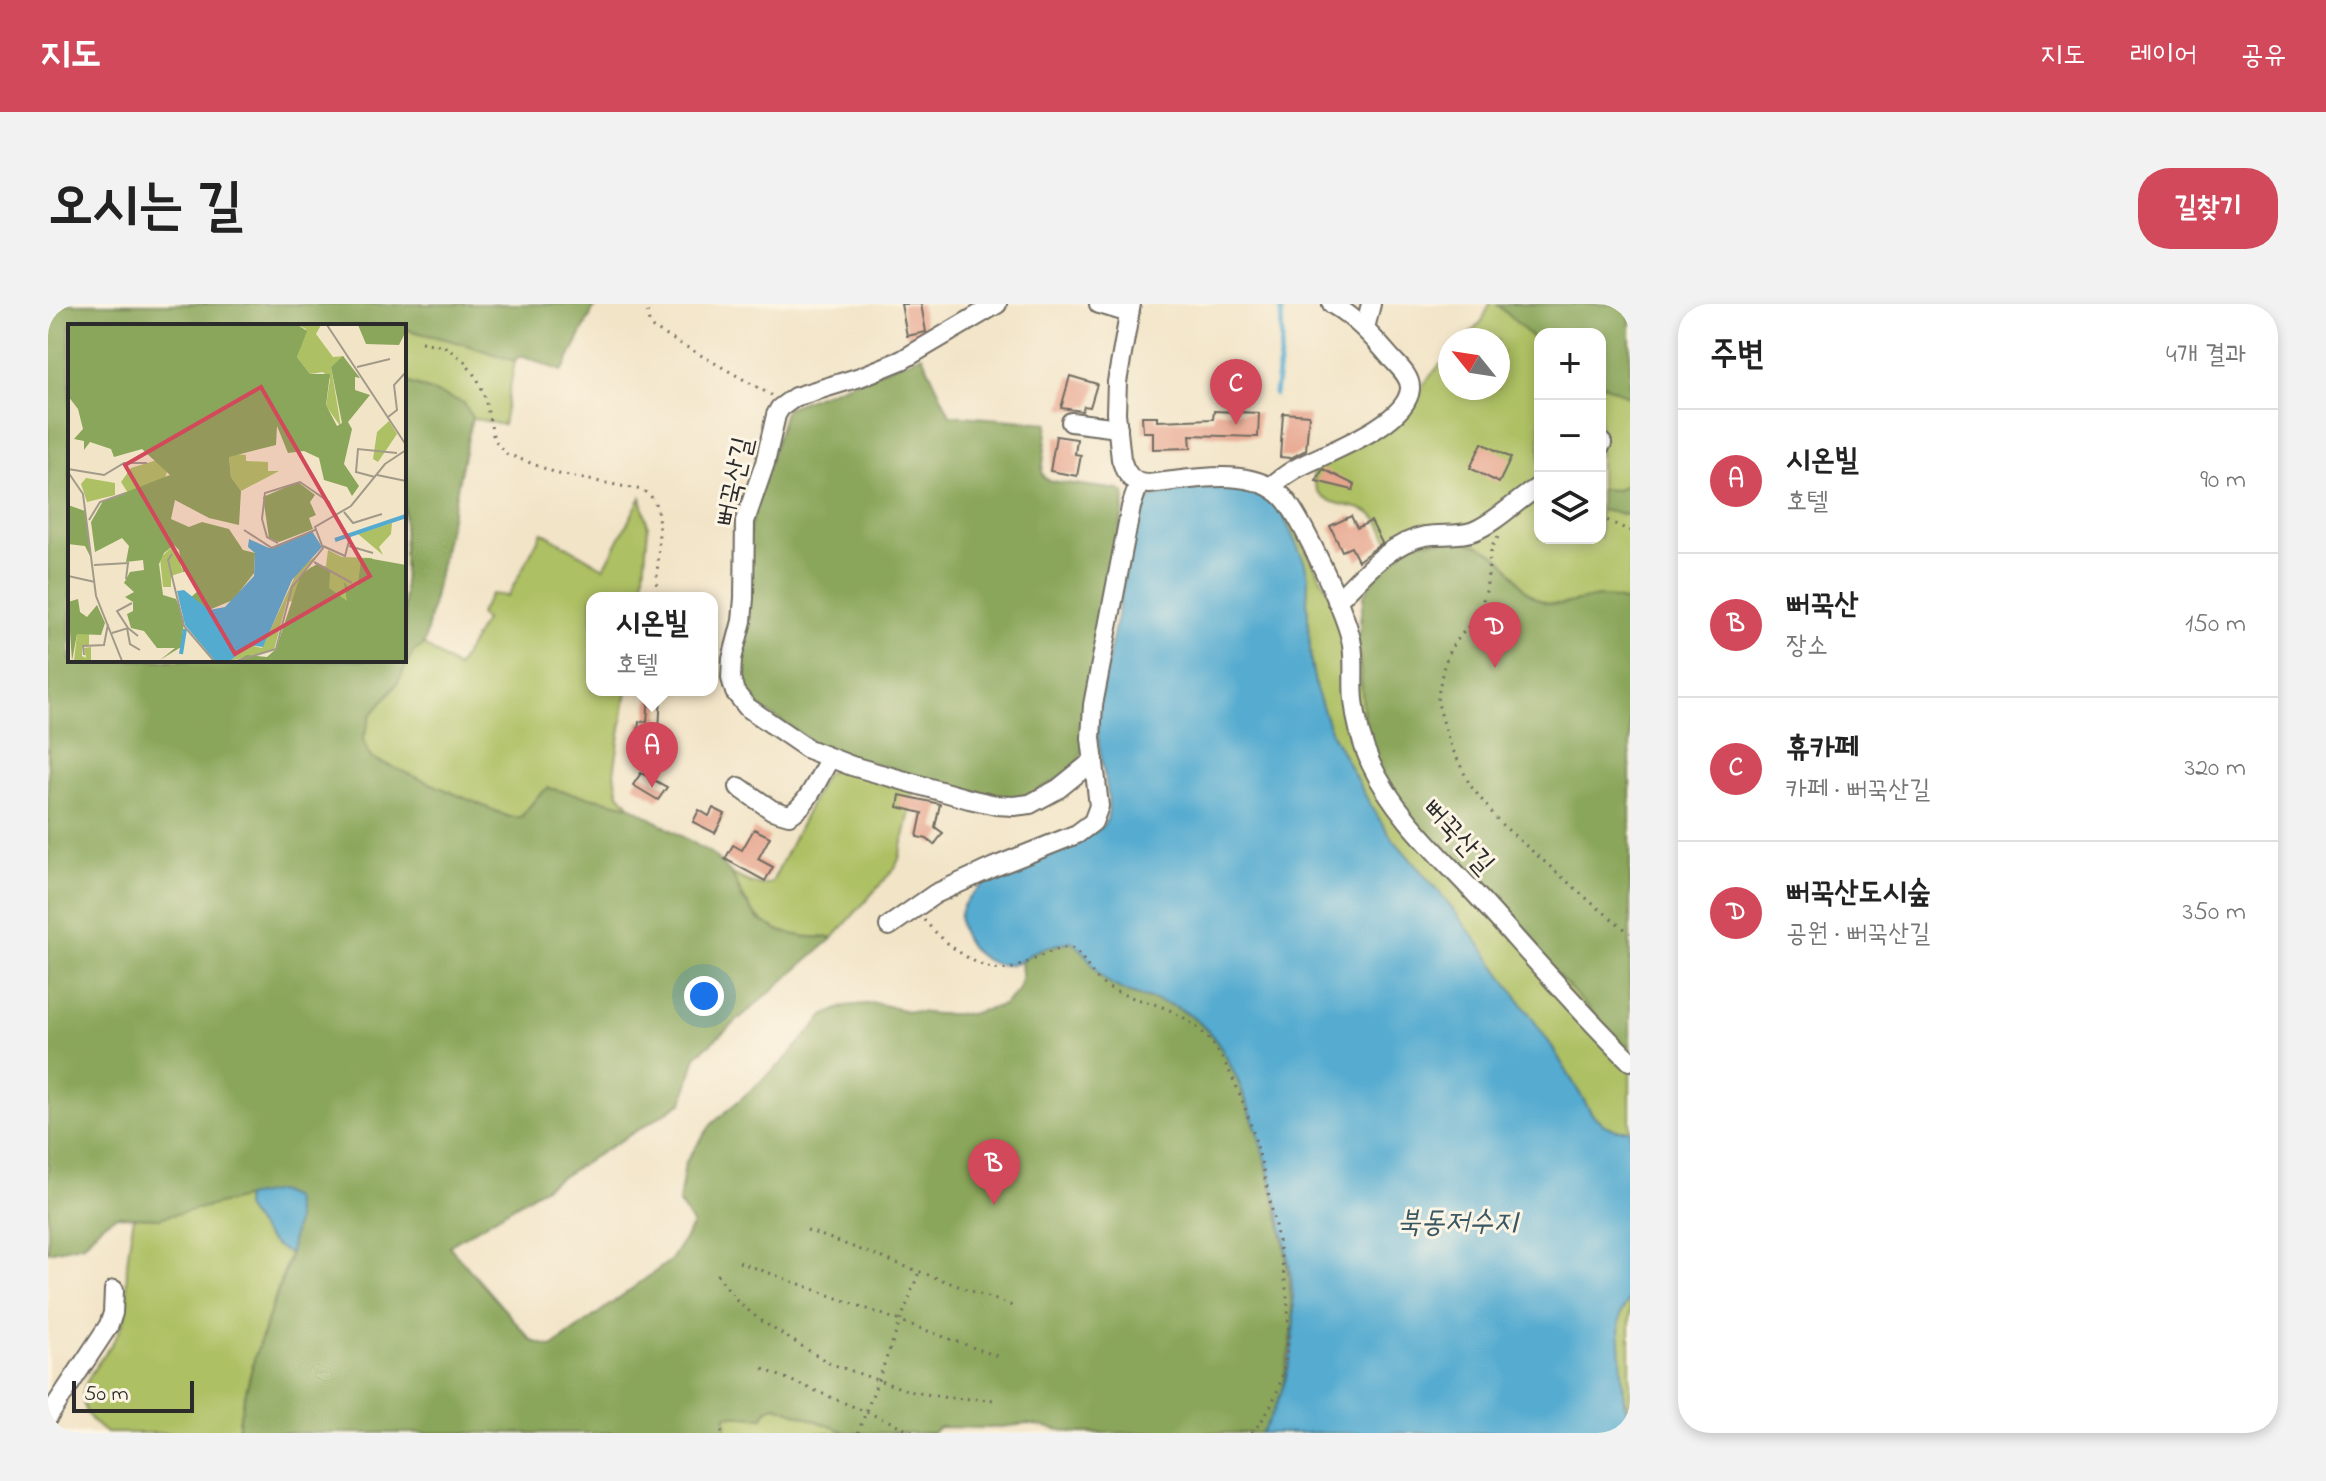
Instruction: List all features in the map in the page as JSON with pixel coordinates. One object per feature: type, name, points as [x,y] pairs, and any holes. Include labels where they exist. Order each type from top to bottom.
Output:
[{"type":"street","points":[[783,405],[795,397],[902,360],[997,304]]},
{"type":"street","points":[[1099,304],[1130,308],[1117,382],[1121,459],[1131,478],[1139,483],[1239,478],[1270,487],[1300,466],[1371,432],[1387,421],[1407,398],[1410,388],[1403,371],[1365,328],[1332,304]]},
{"type":"street","points":[[1365,328],[1371,304]]},
{"type":"street","name":"뻐꾹산길","points":[[783,405],[776,415],[765,463],[745,521],[742,621],[732,659],[731,678],[735,692],[747,707],[808,749],[830,758],[969,799],[1014,806],[1030,804],[1045,797],[1094,760]]},
{"type":"street","points":[[1071,422],[1118,428]]},
{"type":"street","points":[[889,926],[935,894],[1086,829],[1093,822],[1099,806],[1091,723],[1093,705],[1131,507],[1139,483]]},
{"type":"street","name":"뻐꾹산길","points":[[1270,487],[1284,498],[1296,515],[1337,601],[1352,643],[1354,699],[1360,733],[1371,765],[1413,829],[1630,1061]]},
{"type":"street","points":[[1337,601],[1374,565],[1409,540],[1472,532],[1534,490]]},
{"type":"street","points":[[739,787],[772,810],[789,815],[802,804],[830,758]]},
{"type":"street","points":[[48,1417],[109,1325],[114,1290]]},
{"type":"path","points":[[646,304],[653,328],[765,390],[783,405]]},
{"type":"path","points":[[421,342],[444,346],[464,361],[478,380],[493,435],[507,454],[559,474],[649,494],[655,504],[658,521],[656,592]]},
{"type":"path","points":[[1606,520],[1630,531]]},
{"type":"path","points":[[1501,532],[1491,548],[1486,591],[1478,614],[1450,649],[1443,669],[1437,700],[1449,742],[1470,785],[1500,823],[1630,933]]},
{"type":"path","points":[[913,907],[935,934],[957,952],[999,970],[1013,969],[1047,953],[1070,947],[1077,951],[1087,969],[1102,983],[1130,998],[1177,1013],[1198,1028],[1215,1047],[1230,1074],[1251,1127],[1283,1266],[1288,1310],[1281,1378],[1273,1401],[1251,1433]]},
{"type":"path","points":[[807,1230],[1015,1307]]},
{"type":"path","points":[[739,1262],[1002,1358]]},
{"type":"path","points":[[858,1433],[919,1272]]},
{"type":"path","points":[[717,1274],[737,1301],[761,1321],[829,1363],[909,1391],[948,1398],[997,1400]]},
{"type":"path","points":[[763,1369],[917,1433]]},
{"type":"green space","points":[[48,304],[596,304],[561,371],[524,356],[515,361],[406,329],[406,324],[68,324],[68,662],[406,662],[406,382],[464,403],[472,418],[424,645],[413,652],[397,684],[371,715],[363,740],[371,758],[509,817],[521,817],[548,788],[630,806],[712,854],[732,874],[742,898],[759,920],[782,932],[833,938],[696,1056],[683,1102],[449,1246],[532,1341],[552,1347],[671,1260],[693,1225],[679,1202],[685,1163],[711,1125],[783,1062],[825,1015],[846,1006],[875,1003],[937,1014],[970,1014],[1003,1005],[1018,991],[1021,961],[1034,951],[1071,941],[1129,993],[1172,1005],[1194,1018],[1228,1057],[1258,1134],[1272,1186],[1285,1247],[1294,1324],[1282,1391],[1272,1417],[1261,1433],[1077,1433],[1028,1424],[990,1428],[939,1427],[933,1433],[848,1433],[777,1406],[768,1409],[763,1417],[726,1415],[726,1433],[238,1433],[255,1356],[288,1264],[296,1220],[256,1195],[159,1218],[116,1216],[101,1225],[84,1244],[48,1252]]},
{"type":"green space","points":[[1490,304],[1630,304],[1630,1053],[1360,620],[1364,595],[1377,575],[1402,551],[1391,543],[1374,516],[1326,499],[1319,494],[1315,485],[1313,471],[1320,464],[1408,410],[1438,367],[1438,400],[1510,400],[1510,328],[1475,328]]},
{"type":"green space","points":[[1497,304],[1630,304],[1630,397],[1606,386],[1606,328],[1534,328],[1534,339]]},
{"type":"green space","points":[[406,329],[515,361],[503,425],[472,418],[464,403],[406,382]]},
{"type":"green space","points":[[922,355],[950,415],[1048,423],[1042,472],[1044,478],[1124,493],[1083,750],[1076,767],[1066,775],[1023,798],[996,798],[824,749],[753,703],[743,690],[737,662],[750,526],[786,408]]},
{"type":"green space","points":[[1630,483],[1630,514],[1606,511],[1606,489],[1617,490]]},
{"type":"green space","points":[[641,497],[648,527],[643,592],[586,592],[586,696],[626,696],[614,773],[619,793],[630,806],[548,788],[521,817],[509,817],[371,758],[363,740],[371,715],[397,684],[413,652],[424,645],[457,668],[485,620],[479,615],[491,594],[508,596],[542,532],[604,568]]},
{"type":"green space","points":[[1274,501],[1282,505],[1334,602],[1630,1069],[1630,1130],[1616,1130],[1604,1125],[1592,1114],[1551,1045],[1487,954],[1392,838],[1373,810],[1331,732],[1316,689],[1311,663],[1308,577]]},
{"type":"green space","points":[[1456,540],[1481,547],[1495,555],[1528,592],[1548,603],[1563,604],[1602,597],[1626,602],[1630,600],[1630,1053],[1415,822],[1376,763],[1365,731],[1358,641],[1364,595],[1377,575],[1415,542]]},
{"type":"green space","points":[[835,768],[913,792],[899,859],[895,868],[833,938],[781,931],[759,918],[732,874],[757,884],[772,882],[825,775]]},
{"type":"green space","points":[[245,1197],[244,1207],[264,1234],[290,1253],[255,1356],[238,1433],[106,1433],[90,1418],[83,1403],[84,1389],[125,1316],[127,1260],[134,1217],[159,1218]]},
{"type":"green space","points":[[1630,1298],[1630,1421],[1619,1337],[1622,1313]]},
{"type":"green space","points":[[777,1406],[848,1433],[726,1433],[726,1415],[763,1417],[768,1409]]},
{"type":"water","name":"북동저수지","points":[[1232,485],[1257,489],[1274,501],[1305,563],[1311,663],[1316,689],[1331,732],[1373,810],[1392,838],[1487,954],[1551,1045],[1592,1114],[1604,1125],[1616,1130],[1630,1130],[1630,1298],[1621,1313],[1619,1327],[1624,1401],[1630,1433],[1261,1433],[1275,1408],[1289,1367],[1294,1324],[1293,1294],[1269,1171],[1241,1088],[1225,1055],[1208,1031],[1190,1015],[1169,1004],[1114,985],[1071,941],[1044,948],[1021,961],[1004,965],[981,957],[963,934],[960,912],[977,890],[996,877],[1085,837],[1100,828],[1107,819],[1108,797],[1098,742],[1097,717],[1138,508],[1147,500],[1170,491]]},
{"type":"water","points":[[277,1191],[293,1198],[296,1220],[290,1253],[269,1240],[244,1207],[245,1197]]},
{"type":"building","points":[[901,304],[921,304],[926,332],[907,336]]},
{"type":"building","points":[[1070,376],[1097,384],[1090,407],[1084,406],[1082,411],[1061,408]]},
{"type":"building","points":[[1214,411],[1259,413],[1258,437],[1190,435],[1191,448],[1153,449],[1153,432],[1143,432],[1142,416],[1157,416],[1157,421],[1213,419]]},
{"type":"building","points":[[1283,413],[1309,415],[1306,450],[1291,458],[1280,457]]},
{"type":"building","points":[[1056,436],[1077,439],[1075,454],[1081,455],[1077,476],[1050,471]]},
{"type":"building","points":[[1482,443],[1511,458],[1499,483],[1470,468]]},
{"type":"building","points":[[1323,469],[1355,485],[1353,490],[1316,481]]},
{"type":"building","points":[[1351,516],[1357,528],[1371,521],[1382,543],[1358,561],[1351,547],[1342,551],[1330,526]]},
{"type":"building","points":[[649,696],[661,696],[658,749],[640,748],[639,721],[647,722]]},
{"type":"building","points":[[641,773],[667,787],[658,800],[633,785]]},
{"type":"building","points":[[900,795],[940,804],[935,827],[943,833],[934,845],[927,839],[917,837],[922,813],[898,807]]},
{"type":"building","points":[[713,808],[725,814],[715,833],[693,822],[699,810],[709,816]]},
{"type":"building","points":[[754,829],[770,837],[758,859],[773,867],[765,881],[725,859],[733,845],[742,850]]},
{"type":"waterway","points":[[1275,394],[1282,342],[1281,304]]},
{"type":"place","name":"휴카페","points":[[1236,425]]},
{"type":"place","name":"뻐꾹산도시숲","points":[[1495,668]]},
{"type":"place","name":"시온빌","points":[[652,788]]},
{"type":"place","name":"뻐꾹산","points":[[994,1205]]}]
